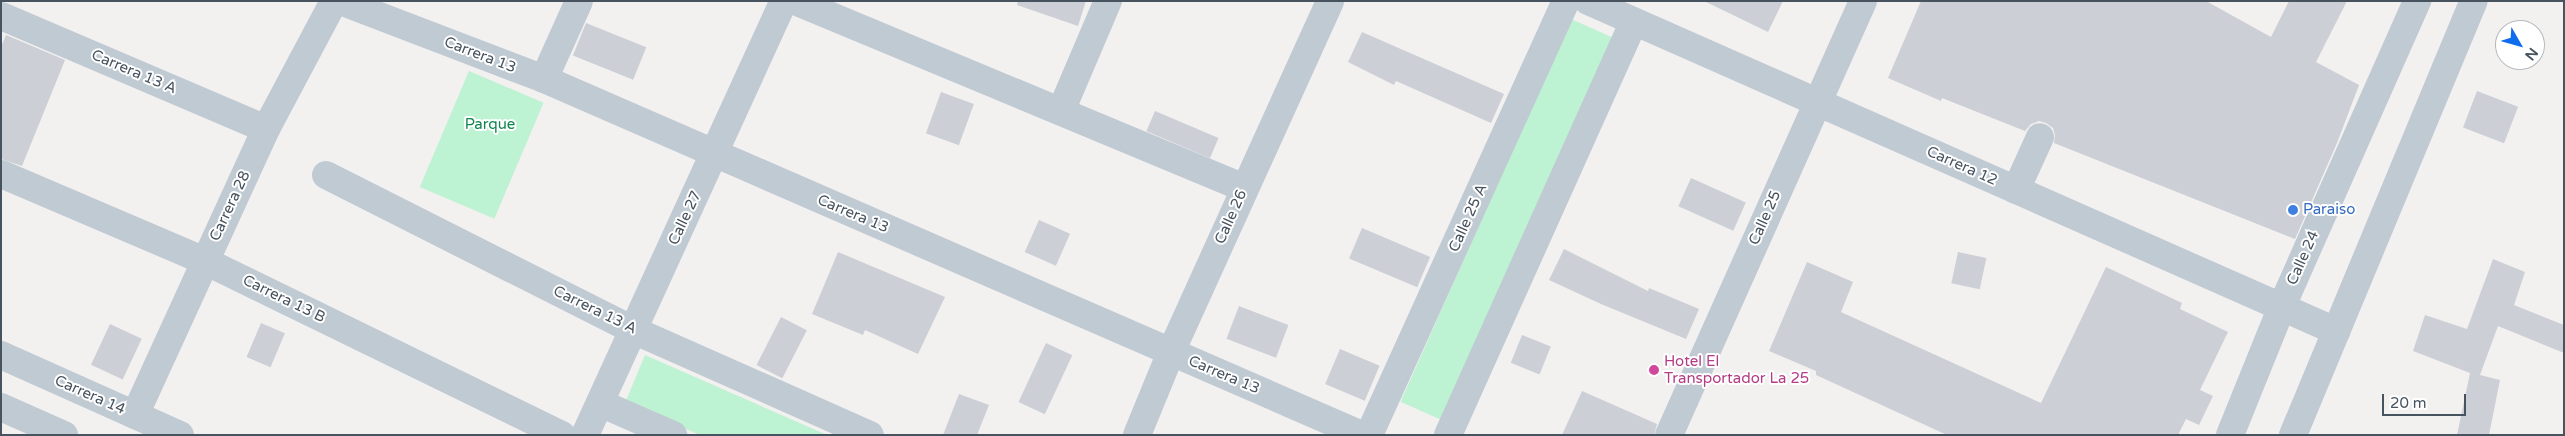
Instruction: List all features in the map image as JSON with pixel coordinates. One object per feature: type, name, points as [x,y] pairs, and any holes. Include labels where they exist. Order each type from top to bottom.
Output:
[{"type":"street","name":"Carrera 28","points":[[135,415],[266,129],[334,1]]},
{"type":"street","name":"Carrera 13","points":[[340,1],[544,80],[1362,435]]},
{"type":"street","points":[[544,80],[579,1]]},
{"type":"street","name":"Calle 27","points":[[585,435],[784,1]]},
{"type":"street","points":[[795,1],[1244,188]]},
{"type":"street","points":[[1061,111],[1108,1]]},
{"type":"street","name":"Calle 26","points":[[1137,435],[1171,352],[1330,1]]},
{"type":"street","name":"Calle 25 A","points":[[1369,435],[1566,1]]},
{"type":"street","name":"Carrera 12","points":[[1588,1],[2336,331]]},
{"type":"street","name":"Calle 25","points":[[1669,435],[1816,102],[1863,1]]},
{"type":"street","name":"Calle 24","points":[[2230,435],[2282,306],[2418,1]]},
{"type":"street","points":[[2293,435],[2474,1]]},
{"type":"street","name":"Carrera 13 A","points":[[1,16],[266,129]]},
{"type":"street","points":[[1448,435],[1634,22]]},
{"type":"street","points":[[2016,190],[2040,137]]},
{"type":"street","name":"Carrera 13 B","points":[[1,174],[205,261],[562,435]]},
{"type":"street","name":"Carrera 13 A","points":[[326,175],[633,330],[870,435]]},
{"type":"street","name":"Carrera 14","points":[[1,355],[180,435]]},
{"type":"street","points":[[600,403],[673,435]]},
{"type":"street","points":[[1,407],[64,435]]},
{"type":"green space","points":[[1571,19],[1615,39],[1444,421],[1401,402]]},
{"type":"green space","name":"Parque","points":[[469,71],[544,103],[494,219],[420,187]]},
{"type":"green space","points":[[645,355],[827,435],[700,435],[625,403]]},
{"type":"building","points":[[1018,1],[1086,1],[1078,26],[1017,5]]},
{"type":"building","points":[[1704,1],[1783,1],[1768,32]]},
{"type":"building","points":[[1921,1],[2206,1],[2271,37],[2289,1],[2347,1],[2316,62],[2359,85],[2337,143],[2295,239],[2054,143],[2055,135],[2053,128],[2046,123],[2039,121],[2031,124],[2025,131],[1942,98],[1941,101],[1888,78]]},
{"type":"building","points":[[586,23],[646,47],[633,80],[573,55]]},
{"type":"building","points":[[1362,32],[1504,94],[1491,123],[1396,81],[1394,85],[1348,62]]},
{"type":"building","points":[[6,35],[65,60],[22,166],[1,159],[1,47]]},
{"type":"building","points":[[2477,91],[2518,107],[2504,143],[2463,127]]},
{"type":"building","points":[[941,92],[974,104],[959,145],[926,133]]},
{"type":"building","points":[[1155,111],[1219,138],[1210,158],[1146,131]]},
{"type":"building","points":[[1691,178],[1746,202],[1733,231],[1678,206]]},
{"type":"building","points":[[1039,220],[1070,234],[1056,266],[1025,252]]},
{"type":"building","points":[[1362,228],[1430,257],[1417,287],[1349,258]]},
{"type":"building","points":[[1564,249],[1648,291],[1649,288],[1699,309],[1686,339],[1549,280]]},
{"type":"building","points":[[838,252],[945,297],[918,354],[865,330],[863,335],[812,314]]},
{"type":"building","points":[[1958,252],[1986,258],[1980,289],[1951,283]]},
{"type":"building","points":[[2493,259],[2525,272],[2514,305],[2564,325],[2564,353],[2498,326],[2480,375],[2500,380],[2489,435],[2457,435],[2470,373],[2413,351],[2425,315],[2467,329]]},
{"type":"building","points":[[1807,262],[1853,282],[1841,312],[2041,403],[2106,267],[2182,303],[2180,309],[2228,332],[2200,390],[2213,396],[2199,425],[2186,419],[2178,435],[1947,435],[1816,375],[1816,371],[1769,351]]},
{"type":"building","points":[[1239,306],[1288,325],[1276,358],[1226,339]]},
{"type":"building","points":[[781,317],[807,330],[782,378],[756,365]]},
{"type":"building","points":[[261,323],[285,333],[270,367],[247,357]]},
{"type":"building","points":[[110,324],[142,339],[123,380],[91,365]]},
{"type":"building","points":[[1522,335],[1551,347],[1540,374],[1511,363]]},
{"type":"building","points":[[1046,343],[1072,355],[1045,414],[1019,402]]},
{"type":"building","points":[[1340,349],[1380,366],[1365,401],[1325,384]]},
{"type":"building","points":[[1582,391],[1657,424],[1654,435],[1562,435]]},
{"type":"building","points":[[959,394],[989,405],[977,435],[943,435]]},
{"type":"place","name":"Paraiso","points":[[2293,210]]},
{"type":"place","name":"Hotel El Transportador La 25","points":[[1654,370]]}]
